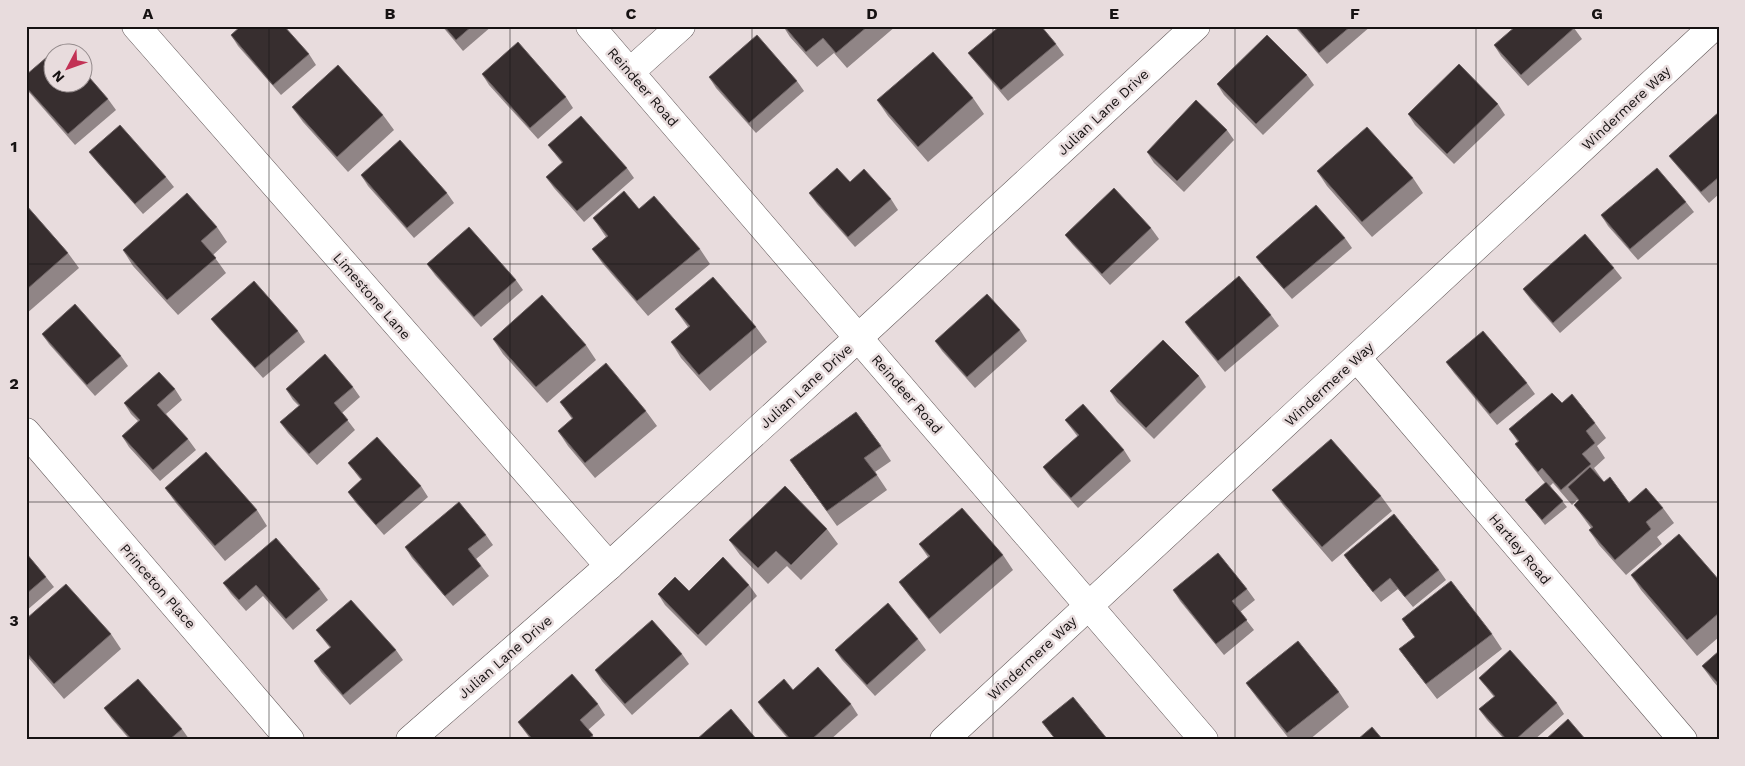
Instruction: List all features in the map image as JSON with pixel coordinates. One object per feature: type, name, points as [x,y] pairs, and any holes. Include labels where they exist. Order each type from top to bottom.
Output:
[{"type":"street","name":"Limestone Lane","points":[[136,26],[609,566]]},
{"type":"street","name":"Reindeer Road","points":[[590,26],[1204,740]]},
{"type":"street","points":[[630,72],[681,26]]},
{"type":"street","name":"Julian Lane Drive","points":[[410,740],[609,566],[1196,26]]},
{"type":"street","name":"Windermere Way","points":[[944,740],[1714,26]]},
{"type":"street","name":"Hartley Road","points":[[1357,358],[1683,740]]},
{"type":"street","name":"Princeton Place","points":[[26,432],[290,740]]},
{"type":"building","points":[[241,26],[284,26],[309,54],[273,85],[231,35]]},
{"type":"building","points":[[444,26],[472,26],[456,40]]},
{"type":"building","points":[[784,26],[868,26],[836,53],[823,38],[806,52]]},
{"type":"building","points":[[1000,26],[1041,26],[1056,44],[1001,90],[968,53]]},
{"type":"building","points":[[1296,26],[1351,26],[1319,53]]},
{"type":"building","points":[[1516,26],[1572,26],[1574,28],[1521,75],[1494,45]]},
{"type":"building","points":[[757,35],[797,81],[749,123],[709,77]]},
{"type":"building","points":[[1267,35],[1307,75],[1256,124],[1217,84]]},
{"type":"building","points":[[518,42],[566,97],[530,128],[482,74]]},
{"type":"building","points":[[933,52],[973,98],[918,147],[877,100]]},
{"type":"building","points":[[42,61],[42,92],[92,92],[92,81],[108,99],[68,134],[26,87],[26,75]]},
{"type":"building","points":[[1459,64],[1498,104],[1447,154],[1408,114]]},
{"type":"building","points":[[338,65],[383,115],[337,157],[292,107]]},
{"type":"building","points":[[1196,100],[1227,130],[1177,181],[1147,152]]},
{"type":"building","points":[[1719,112],[1719,177],[1701,192],[1669,156]]},
{"type":"building","points":[[581,116],[627,168],[577,211],[546,177],[563,162],[548,145]]},
{"type":"building","points":[[120,125],[166,177],[135,204],[89,152]]},
{"type":"building","points":[[1367,127],[1413,178],[1362,222],[1317,171]]},
{"type":"building","points":[[400,140],[447,193],[407,228],[361,175]]},
{"type":"building","points":[[837,168],[850,182],[864,169],[891,199],[848,237],[809,193]]},
{"type":"building","points":[[1657,168],[1686,202],[1630,249],[1601,215]]},
{"type":"building","points":[[1114,188],[1151,228],[1102,274],[1065,235]]},
{"type":"building","points":[[624,191],[639,209],[654,196],[700,249],[637,301],[592,249],[608,236],[593,218]]},
{"type":"building","points":[[187,193],[217,227],[201,241],[216,258],[167,300],[123,250]]},
{"type":"building","points":[[26,205],[68,253],[26,290]]},
{"type":"building","points":[[1316,205],[1345,238],[1284,289],[1256,257]]},
{"type":"building","points":[[469,227],[516,280],[474,317],[427,264]]},
{"type":"building","points":[[1585,234],[1614,268],[1553,323],[1523,289]]},
{"type":"building","points":[[1239,276],[1271,315],[1218,361],[1185,322]]},
{"type":"building","points":[[713,277],[756,327],[699,375],[671,342],[690,326],[675,309]]},
{"type":"building","points":[[254,281],[298,331],[255,368],[211,319]]},
{"type":"building","points":[[987,294],[1020,330],[967,377],[935,341]]},
{"type":"building","points":[[542,295],[586,345],[536,387],[493,339]]},
{"type":"building","points":[[75,304],[121,356],[87,385],[42,334]]},
{"type":"building","points":[[1483,331],[1527,383],[1490,414],[1446,362]]},
{"type":"building","points":[[1163,340],[1199,376],[1146,428],[1110,391]]},
{"type":"building","points":[[325,354],[353,387],[334,403],[348,420],[309,454],[280,422],[300,405],[286,389]]},
{"type":"building","points":[[606,363],[646,411],[585,463],[558,431],[573,418],[560,402]]},
{"type":"building","points":[[159,372],[175,389],[157,405],[188,439],[153,470],[122,436],[140,420],[124,403]]},
{"type":"building","points":[[1552,393],[1562,403],[1572,394],[1595,423],[1586,431],[1595,443],[1582,454],[1591,464],[1561,490],[1542,468],[1538,472],[1515,444],[1519,441],[1509,429]]},
{"type":"building","points":[[1083,404],[1124,450],[1071,498],[1043,467],[1079,435],[1065,420]]},
{"type":"building","points":[[856,412],[881,446],[864,458],[877,475],[827,511],[790,460]]},
{"type":"building","points":[[377,437],[421,486],[376,525],[348,492],[362,479],[348,463]]},
{"type":"building","points":[[1331,439],[1381,496],[1322,547],[1272,490]]},
{"type":"building","points":[[206,452],[257,510],[215,546],[165,488]]},
{"type":"building","points":[[1590,467],[1604,482],[1610,477],[1629,503],[1646,488],[1663,508],[1646,522],[1651,529],[1615,560],[1589,530],[1593,527],[1574,505],[1579,500],[1568,487]]},
{"type":"building","points":[[1546,482],[1563,501],[1542,520],[1525,500]]},
{"type":"building","points":[[785,486],[827,529],[791,565],[776,551],[758,568],[729,540]]},
{"type":"building","points":[[459,502],[486,535],[468,549],[481,566],[445,596],[405,547]]},
{"type":"building","points":[[962,508],[1003,555],[929,619],[899,582],[930,556],[919,544]]},
{"type":"building","points":[[1394,514],[1439,570],[1405,597],[1390,578],[1373,592],[1344,555]]},
{"type":"building","points":[[1679,534],[1719,580],[1719,613],[1687,640],[1631,575]]},
{"type":"building","points":[[276,538],[320,589],[286,619],[256,585],[239,600],[223,583]]},
{"type":"building","points":[[26,553],[46,577],[26,594]]},
{"type":"building","points":[[1218,553],[1247,589],[1232,601],[1247,620],[1216,644],[1173,590]]},
{"type":"building","points":[[723,557],[749,585],[698,635],[658,594],[675,577],[689,591]]},
{"type":"building","points":[[1451,581],[1492,634],[1426,684],[1399,649],[1415,637],[1402,619]]},
{"type":"building","points":[[66,584],[111,634],[54,684],[26,652],[26,619]]},
{"type":"building","points":[[351,600],[396,650],[343,695],[314,661],[331,647],[316,630]]},
{"type":"building","points":[[888,603],[918,639],[867,685],[835,650]]},
{"type":"building","points":[[652,620],[682,654],[625,704],[595,670]]},
{"type":"building","points":[[1298,641],[1339,692],[1287,733],[1246,683]]},
{"type":"building","points":[[1510,650],[1557,703],[1515,740],[1507,740],[1479,709],[1495,696],[1479,678]]},
{"type":"building","points":[[1719,651],[1719,684],[1702,666]]},
{"type":"building","points":[[818,667],[851,704],[811,740],[791,740],[758,702],[784,679],[793,690]]},
{"type":"building","points":[[572,674],[598,704],[580,720],[593,735],[587,740],[533,740],[518,722]]},
{"type":"building","points":[[138,679],[182,729],[169,740],[132,740],[104,708]]},
{"type":"building","points":[[1073,697],[1108,740],[1056,740],[1042,722]]},
{"type":"building","points":[[731,709],[757,740],[696,740]]},
{"type":"building","points":[[1568,719],[1586,740],[1545,740]]},
{"type":"building","points":[[1372,727],[1383,740],[1357,740]]}]
